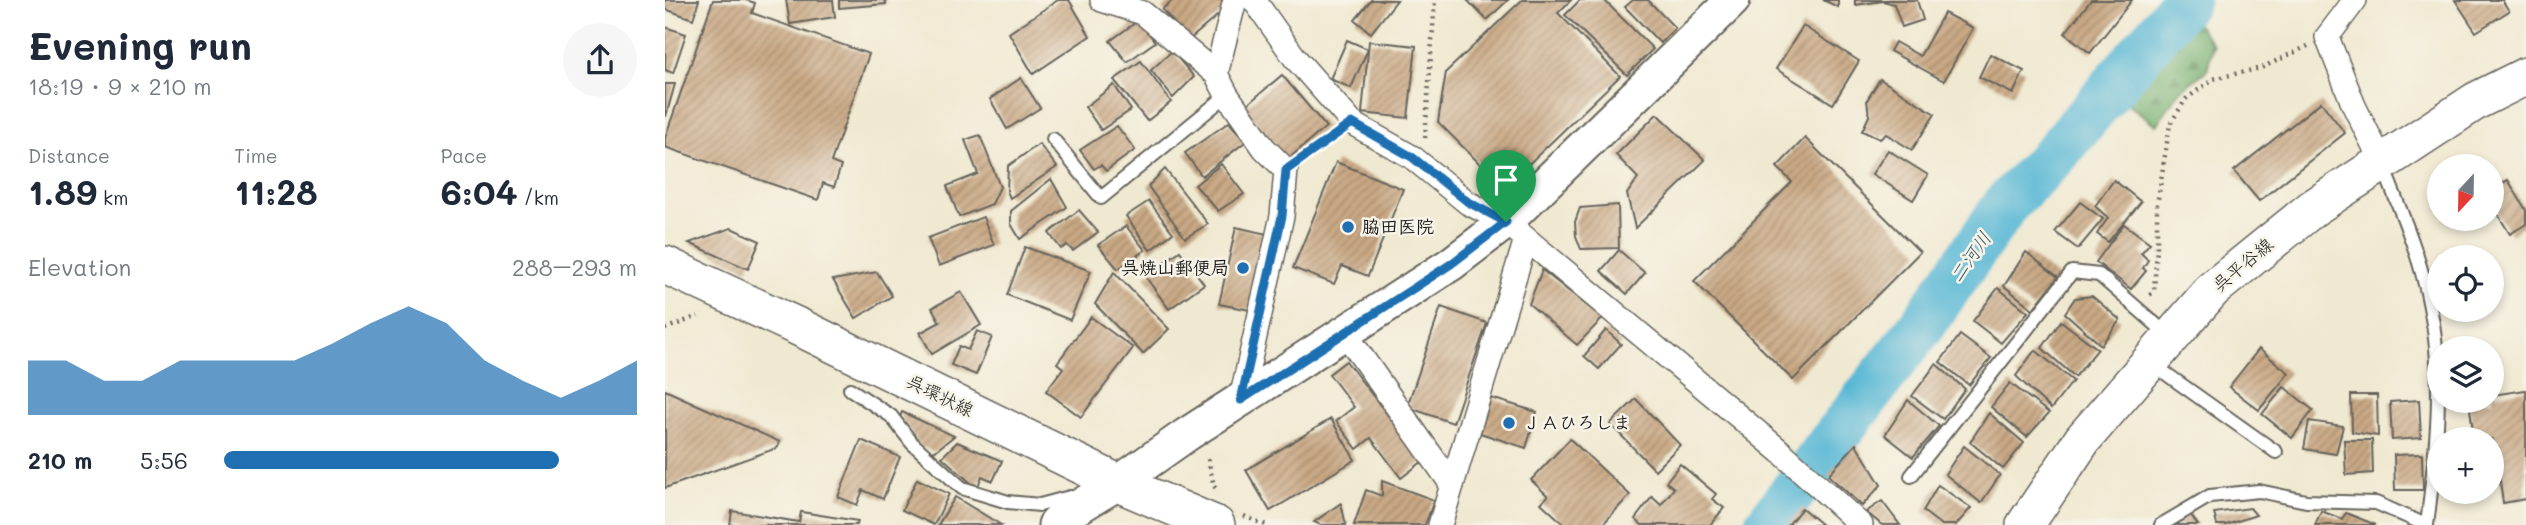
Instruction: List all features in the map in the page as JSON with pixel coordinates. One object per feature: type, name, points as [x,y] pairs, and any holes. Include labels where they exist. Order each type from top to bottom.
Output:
[{"type":"main road","name":"呉平谷線","points":[[2025,525],[2083,439],[2213,289],[2313,208],[2476,101],[2526,76]]},
{"type":"main road","name":"呉環状線","points":[[665,265],[805,330],[1118,483],[1216,525]]},
{"type":"street","points":[[1102,0],[1143,13],[1216,74],[1227,95],[1264,148],[1286,170],[1282,216],[1241,400]]},
{"type":"street","points":[[1216,74],[1235,0]]},
{"type":"street","points":[[1254,0],[1295,58],[1352,123],[1412,157],[1468,202],[1516,231],[1821,486],[1861,525]]},
{"type":"street","points":[[1055,525],[1065,515],[1451,264],[1516,231],[1733,0]]},
{"type":"street","points":[[2355,0],[2327,37],[2354,106],[2382,162]]},
{"type":"street","points":[[1440,525],[1516,231]]},
{"type":"street","points":[[1345,333],[1452,485]]},
{"type":"lane","points":[[1053,139],[1101,198],[1227,95]]},
{"type":"lane","points":[[2161,525],[2210,496],[2259,491],[2307,501],[2376,503],[2426,525],[2435,463],[2438,410],[2431,308],[2411,238],[2382,162]]},
{"type":"lane","points":[[1911,476],[2072,272],[2099,275],[2139,310],[2160,350],[2276,452]]},
{"type":"lane","points":[[850,388],[891,416],[912,443],[962,488],[1008,502],[1040,505],[1118,483]]},
{"type":"path","points":[[1423,167],[1435,0]]},
{"type":"path","points":[[2139,310],[2154,290],[2158,249],[2157,205],[2170,124],[2186,99],[2213,79],[2261,68],[2327,37]]},
{"type":"path","points":[[1286,170],[1352,123]]},
{"type":"path","points":[[665,329],[706,313]]},
{"type":"green space","points":[[2187,11],[2213,45],[2207,70],[2180,91],[2156,125],[2118,96]]},
{"type":"building","points":[[665,0],[699,0],[693,19],[665,9]]},
{"type":"building","points":[[713,0],[746,0],[755,3],[752,13],[869,54],[831,162],[841,166],[834,187],[823,183],[818,200],[665,147],[665,138]]},
{"type":"building","points":[[786,0],[833,0],[835,17],[790,24]]},
{"type":"building","points":[[839,0],[885,0],[886,4],[839,8]]},
{"type":"building","points":[[1058,0],[1069,0],[1090,36],[1033,74],[1009,33]]},
{"type":"building","points":[[1173,0],[1227,0],[1231,4],[1189,40],[1162,9]]},
{"type":"building","points":[[1371,0],[1397,0],[1371,33],[1355,20]]},
{"type":"building","points":[[1467,0],[1508,0],[1487,20]]},
{"type":"building","points":[[1522,0],[1571,0],[1558,13],[1620,76],[1504,188],[1438,122],[1446,72]]},
{"type":"building","points":[[1580,0],[1604,0],[1653,49],[1627,75],[1565,15]]},
{"type":"building","points":[[1633,0],[1648,0],[1675,28],[1660,43],[1625,7]]},
{"type":"building","points":[[1823,0],[1838,0],[1838,7]]},
{"type":"building","points":[[1855,0],[1917,0],[1923,20],[1902,27],[1894,4],[1883,1],[1855,5]]},
{"type":"building","points":[[2091,0],[2132,0],[2090,53],[2065,33]]},
{"type":"building","points":[[2455,0],[2502,0],[2509,11],[2476,32]]},
{"type":"building","points":[[1944,13],[1973,28],[1944,81],[1890,51],[1895,42],[1920,56]]},
{"type":"building","points":[[1139,20],[1155,42],[1127,62],[1110,41]]},
{"type":"building","points":[[1803,26],[1859,61],[1833,104],[1776,69]]},
{"type":"building","points":[[665,27],[686,34],[673,73],[665,70]]},
{"type":"building","points":[[1347,40],[1368,49],[1351,88],[1330,79]]},
{"type":"building","points":[[1369,41],[1416,46],[1408,118],[1362,113]]},
{"type":"building","points":[[1172,51],[1194,77],[1173,98],[1151,70]]},
{"type":"building","points":[[1990,54],[2024,71],[2013,94],[1979,77]]},
{"type":"building","points":[[1141,61],[1171,102],[1147,121],[1114,80]]},
{"type":"building","points":[[1282,75],[1326,127],[1287,160],[1243,108]]},
{"type":"building","points":[[1021,78],[1040,108],[1007,129],[990,99]]},
{"type":"building","points":[[1880,79],[1935,114],[1912,150],[1886,134],[1880,139],[1862,131],[1869,116],[1867,100]]},
{"type":"building","points":[[665,84],[675,84],[666,116],[665,116]]},
{"type":"building","points":[[1114,85],[1131,110],[1101,130],[1085,107]]},
{"type":"building","points":[[2321,102],[2345,133],[2259,201],[2234,171]]},
{"type":"building","points":[[1657,114],[1705,160],[1635,228],[1627,194],[1638,178],[1616,155]]},
{"type":"building","points":[[1229,122],[1245,142],[1202,176],[1185,153]]},
{"type":"building","points":[[1117,126],[1135,150],[1106,171],[1101,165],[1094,169],[1080,150]]},
{"type":"building","points":[[980,135],[1000,187],[992,204],[959,217],[947,186],[978,174],[965,140]]},
{"type":"building","points":[[1805,138],[1920,252],[1793,380],[1694,281],[1792,182],[1777,167]]},
{"type":"building","points":[[1039,144],[1057,167],[1010,198],[1007,191],[1008,166]]},
{"type":"building","points":[[1888,150],[1928,175],[1913,200],[1872,174]]},
{"type":"building","name":"脇田医院","points":[[1336,162],[1403,189],[1368,276],[1342,266],[1334,284],[1293,268]]},
{"type":"building","points":[[1221,164],[1244,194],[1218,211],[1195,185]]},
{"type":"building","points":[[1165,169],[1208,224],[1185,238],[1148,186]]},
{"type":"building","points":[[1051,179],[1067,207],[1020,239],[1011,224],[1011,211]]},
{"type":"building","points":[[2114,180],[2141,202],[2108,242],[2097,234],[2108,218],[2095,206]]},
{"type":"building","points":[[2508,180],[2526,210],[2526,224],[2510,234],[2504,224],[2504,182]]},
{"type":"building","points":[[1149,201],[1173,233],[1150,250],[1126,216]]},
{"type":"building","points":[[2080,202],[2103,219],[2078,249],[2055,232]]},
{"type":"building","points":[[1618,205],[1619,248],[1581,249],[1575,222],[1580,208]]},
{"type":"building","points":[[1079,210],[1098,232],[1073,251],[1067,245],[1061,249],[1049,233]]},
{"type":"building","points":[[983,217],[994,245],[939,266],[928,238]]},
{"type":"building","points":[[2124,224],[2150,243],[2141,253],[2148,260],[2143,268],[2146,271],[2131,289],[2096,262]]},
{"type":"building","points":[[1126,226],[1145,250],[1118,269],[1098,245]]},
{"type":"building","points":[[1236,227],[1267,234],[1250,310],[1219,304]]},
{"type":"building","points":[[731,228],[760,241],[748,269],[689,243]]},
{"type":"building","points":[[1025,247],[1091,271],[1070,320],[1007,295]]},
{"type":"building","points":[[1619,250],[1645,273],[1627,294],[1601,271]]},
{"type":"building","points":[[1180,251],[1204,284],[1169,309],[1145,276]]},
{"type":"building","points":[[2026,252],[2058,277],[2033,309],[2004,286]]},
{"type":"building","points":[[1542,270],[1603,318],[1577,345],[1529,304]]},
{"type":"building","points":[[877,272],[892,296],[856,318],[833,280]]},
{"type":"building","points":[[1114,272],[1169,329],[1143,354],[1095,304]]},
{"type":"building","points":[[1998,288],[2028,312],[2001,343],[1973,321]]},
{"type":"building","points":[[961,292],[981,325],[932,354],[920,333],[940,322],[932,308]]},
{"type":"building","points":[[2092,296],[2120,320],[2101,345],[2065,313],[2075,298]]},
{"type":"building","points":[[1441,307],[1487,323],[1453,423],[1407,407]]},
{"type":"building","points":[[1091,317],[1133,348],[1081,417],[1046,391],[1063,368],[1057,363]]},
{"type":"building","points":[[2061,321],[2098,349],[2075,377],[2042,348]]},
{"type":"building","points":[[1606,330],[1621,344],[1599,369],[1584,356]]},
{"type":"building","points":[[977,331],[992,337],[976,375],[951,365],[959,346],[968,350]]},
{"type":"building","points":[[1960,335],[1991,358],[1969,385],[1940,362]]},
{"type":"building","points":[[2259,349],[2289,373],[2259,410],[2229,387]]},
{"type":"building","points":[[2035,350],[2073,381],[2051,409],[2016,376]]},
{"type":"building","points":[[1346,361],[1423,461],[1401,478],[1371,438],[1357,449],[1336,421],[1354,407],[1329,374]]},
{"type":"building","points":[[1936,364],[1965,389],[1943,419],[1912,396]]},
{"type":"building","points":[[2010,383],[2049,413],[2027,437],[1991,407]]},
{"type":"building","points":[[2284,387],[2313,410],[2292,438],[2262,414]]},
{"type":"building","points":[[665,390],[780,442],[777,448],[665,488]]},
{"type":"building","points":[[2526,390],[2526,499],[2504,503],[2504,427],[2472,427],[2471,413],[2504,413],[2504,393]]},
{"type":"building","points":[[2351,395],[2377,395],[2378,436],[2352,432]]},
{"type":"building","name":"ＪＡひろしま","points":[[1491,398],[1537,412],[1526,448],[1480,433]]},
{"type":"building","points":[[1636,399],[1680,445],[1655,470],[1610,424]]},
{"type":"building","points":[[1908,400],[1939,426],[1913,457],[1885,435]]},
{"type":"building","points":[[2419,400],[2421,438],[2392,440],[2390,402]]},
{"type":"building","points":[[902,412],[954,436],[934,452],[920,446],[900,417]]},
{"type":"building","points":[[1989,413],[2024,443],[2003,469],[1970,442]]},
{"type":"building","points":[[1331,419],[1355,460],[1270,511],[1246,470]]},
{"type":"building","points":[[2309,421],[2343,426],[2336,454],[2304,449]]},
{"type":"building","name":"ＪＡひろしま","points":[[1570,439],[1630,495],[1602,525],[1565,525],[1541,503],[1548,496],[1531,480]]},
{"type":"building","points":[[861,440],[900,457],[883,499],[863,490],[857,505],[838,497]]},
{"type":"building","points":[[2344,440],[2372,440],[2373,473],[2346,475]]},
{"type":"building","points":[[957,442],[1002,461],[993,481],[982,476],[978,486],[972,484],[942,457]]},
{"type":"building","points":[[1856,444],[1881,485],[1862,506],[1828,475]]},
{"type":"building","points":[[1964,446],[2000,475],[1981,503],[1945,474]]},
{"type":"building","points":[[2422,454],[2423,490],[2395,490],[2394,455]]},
{"type":"building","points":[[1680,464],[1716,494],[1712,499],[1724,508],[1710,525],[1642,525],[1635,519],[1652,497],[1661,505],[1674,488],[1666,482]]},
{"type":"building","points":[[917,479],[949,494],[934,525],[902,510]]},
{"type":"building","points":[[1382,481],[1434,500],[1425,525],[1354,525],[1366,490],[1382,496]]},
{"type":"building","points":[[1938,485],[1971,508],[1956,525],[1941,525],[1923,511]]},
{"type":"building","points":[[955,497],[1001,525],[938,525]]},
{"type":"building","points":[[1882,501],[1900,525],[1882,525],[1866,512]]},
{"type":"building","points":[[1341,503],[1346,525],[1321,525],[1314,522]]},
{"type":"building","points":[[1802,508],[1822,525],[1788,525]]},
{"type":"building","points":[[2250,508],[2256,515],[2226,525],[2217,525],[2214,513]]},
{"type":"building","points":[[732,511],[799,522],[801,512],[858,521],[857,525],[730,525]]},
{"type":"building","points":[[2321,511],[2342,519],[2346,513],[2376,525],[2315,525]]},
{"type":"building","points":[[2190,514],[2198,525],[2176,525]]},
{"type":"waterway","name":"二河川","points":[[1767,525],[1920,328],[2007,203],[2055,154],[2186,0]]},
{"type":"place","name":"脇田医院","points":[[1348,227]]},
{"type":"place","name":"呉焼山郵便局","points":[[1243,268]]},
{"type":"place","name":"ＪＡひろしま","points":[[1509,423]]},
{"type":"route","points":[[1352,123],[1412,157],[1468,202],[1506,222],[1451,264],[1241,400],[1282,216],[1286,170],[1352,123]]}]
